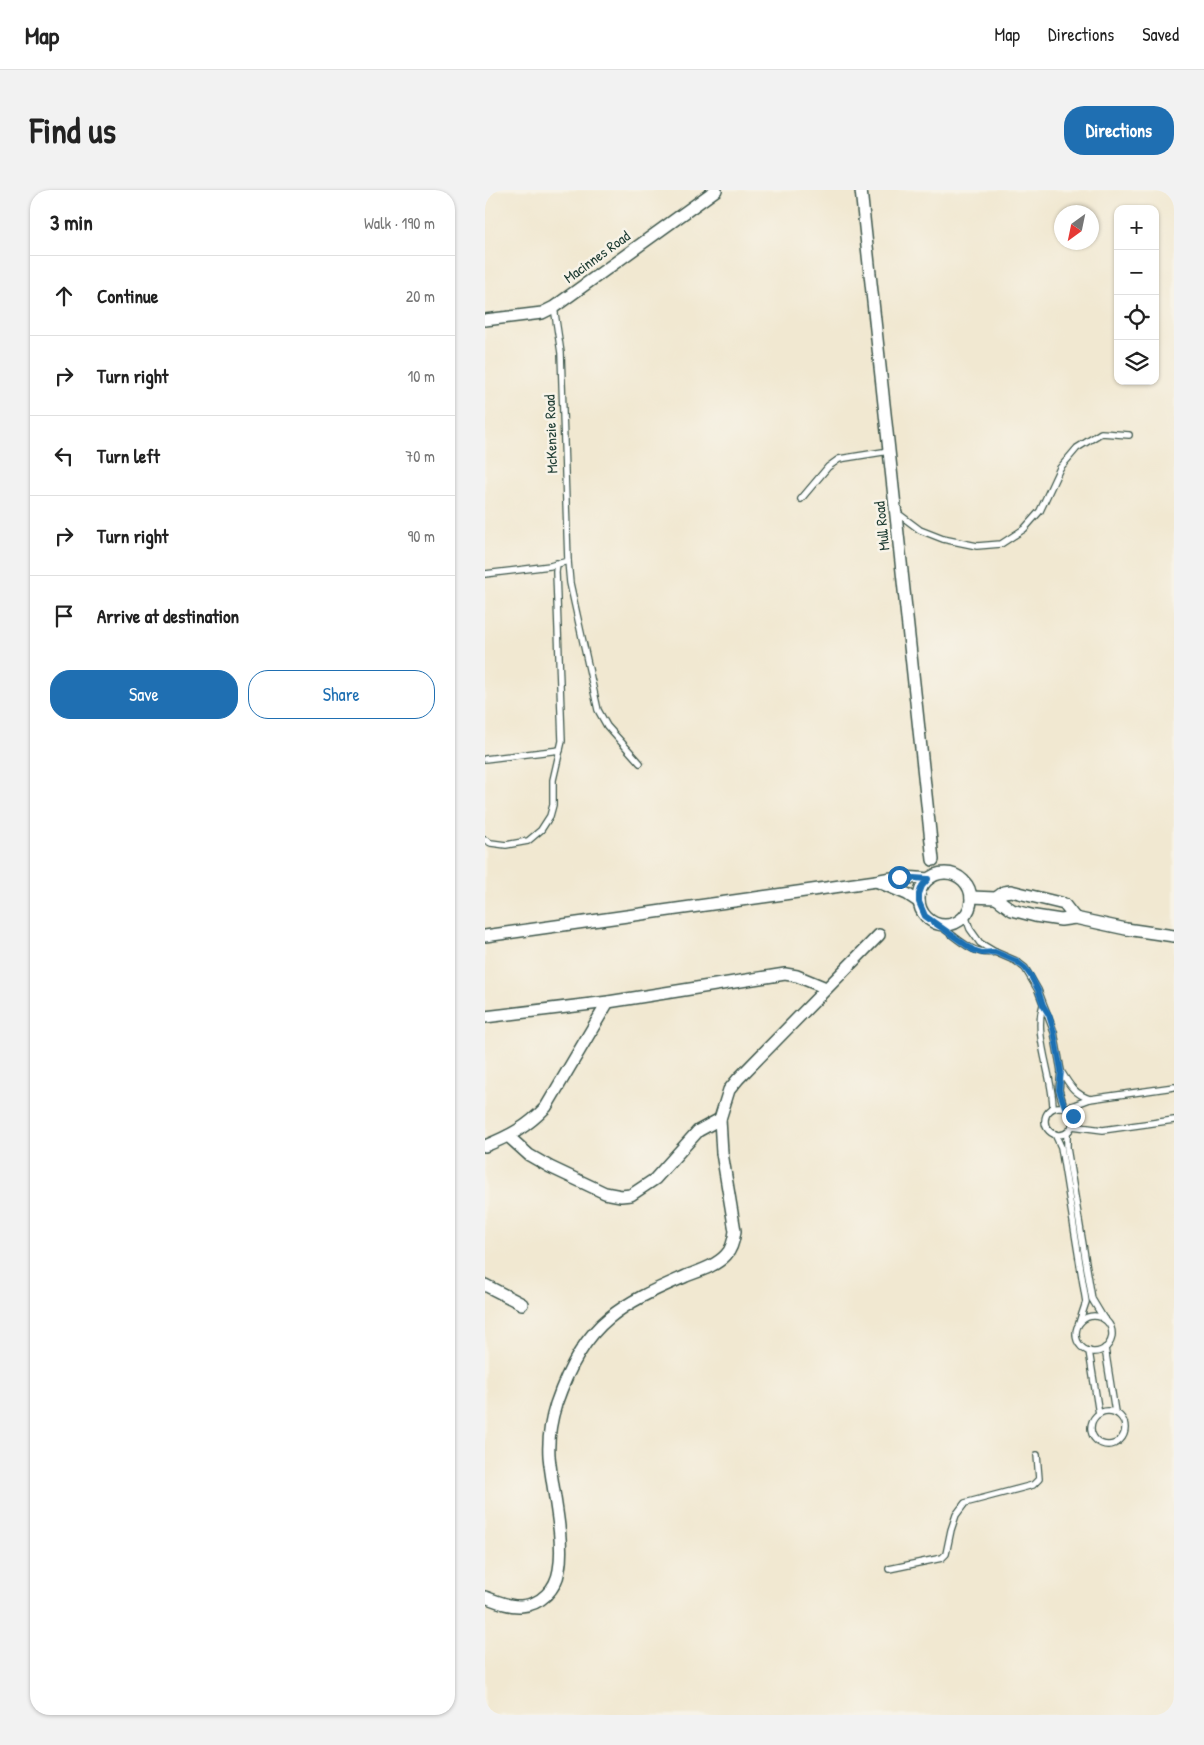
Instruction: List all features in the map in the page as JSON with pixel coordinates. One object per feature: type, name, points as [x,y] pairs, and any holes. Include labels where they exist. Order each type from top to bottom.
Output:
[{"type":"street","name":"Macinnes Road","points":[[485,320],[542,313],[554,307],[715,190]]},
{"type":"street","name":"Mull Road","points":[[861,190],[933,860]]},
{"type":"street","points":[[951,873],[964,882],[969,889],[971,897],[970,906],[965,915],[953,924],[938,924],[925,916],[919,902],[919,894],[922,886],[928,879],[935,875],[951,873]]},
{"type":"street","points":[[485,936],[876,882],[886,878],[928,879]]},
{"type":"street","points":[[876,882],[907,894],[919,902]]},
{"type":"street","points":[[996,898],[1004,892],[1011,891],[1064,904],[1075,918]]},
{"type":"street","points":[[971,897],[996,898],[1012,910],[1061,920],[1075,918],[1126,929],[1174,936]]},
{"type":"street","points":[[485,1596],[504,1604],[520,1606],[534,1604],[544,1598],[553,1585],[559,1570],[560,1553],[549,1454],[550,1430],[566,1379],[591,1336],[609,1318],[637,1298],[714,1264],[730,1250],[735,1231],[723,1153],[720,1119],[729,1090],[879,935]]},
{"type":"street","points":[[485,1017],[608,1002],[785,974],[797,976],[826,988]]},
{"type":"street","points":[[485,1146],[521,1129],[535,1119],[546,1107],[608,1002]]},
{"type":"street","points":[[508,1136],[529,1155],[543,1163],[605,1193],[621,1196],[631,1195],[655,1179],[699,1131],[720,1119]]},
{"type":"street","points":[[485,1286],[522,1304]]},
{"type":"lane","name":"McKenzie Road","points":[[554,307],[561,353],[570,583],[598,710],[607,726],[640,763]]},
{"type":"lane","points":[[896,512],[920,530],[943,539],[977,546],[1001,544],[1024,529],[1040,511],[1060,468],[1077,448],[1101,433],[1129,436]]},
{"type":"lane","points":[[801,499],[828,468],[839,459],[889,451]]},
{"type":"lane","points":[[485,574],[550,566],[568,561]]},
{"type":"lane","points":[[485,840],[491,843],[507,845],[528,840],[541,830],[550,816],[553,805],[553,780],[562,741],[557,563]]},
{"type":"lane","points":[[485,759],[560,750]]},
{"type":"lane","points":[[965,915],[969,929],[980,943],[1016,961],[1025,968],[1038,990],[1054,1032],[1061,1071],[1059,1084],[1065,1108],[1073,1116],[1072,1126],[1067,1133],[1067,1148],[1091,1294],[1093,1303],[1111,1331],[1110,1340],[1105,1348],[1089,1351],[1080,1345],[1077,1339],[1076,1332],[1086,1302],[1061,1147],[1055,1134],[1048,1129],[1045,1122],[1047,1114],[1053,1108],[1065,1108],[1090,1099],[1174,1087]]},
{"type":"lane","points":[[938,924],[973,950],[982,953],[995,952]]},
{"type":"lane","points":[[1043,1005],[1039,1015],[1040,1033],[1052,1089],[1053,1108]]},
{"type":"lane","points":[[1061,1071],[1074,1091],[1090,1099]]},
{"type":"lane","points":[[1072,1126],[1103,1130],[1174,1120]]},
{"type":"lane","points":[[1055,1134],[1067,1133]]},
{"type":"lane","points":[[1079,1323],[1091,1316],[1104,1319]]},
{"type":"lane","points":[[1105,1348],[1115,1412]]},
{"type":"lane","points":[[1089,1351],[1099,1414]]},
{"type":"lane","points":[[1107,1411],[1115,1412],[1123,1419],[1126,1430],[1121,1440],[1111,1445],[1100,1444],[1092,1435],[1091,1424],[1099,1414],[1107,1411]]},
{"type":"lane","points":[[889,1569],[942,1558],[946,1554],[956,1515],[965,1502],[1036,1483],[1039,1473],[1037,1455]]},
{"type":"route","points":[[899,877],[928,879],[922,886],[919,902],[921,910],[931,921],[938,924],[973,950],[987,954],[995,952],[1016,961],[1031,976],[1049,1015],[1060,1062],[1059,1090],[1065,1107],[1073,1116]]}]
